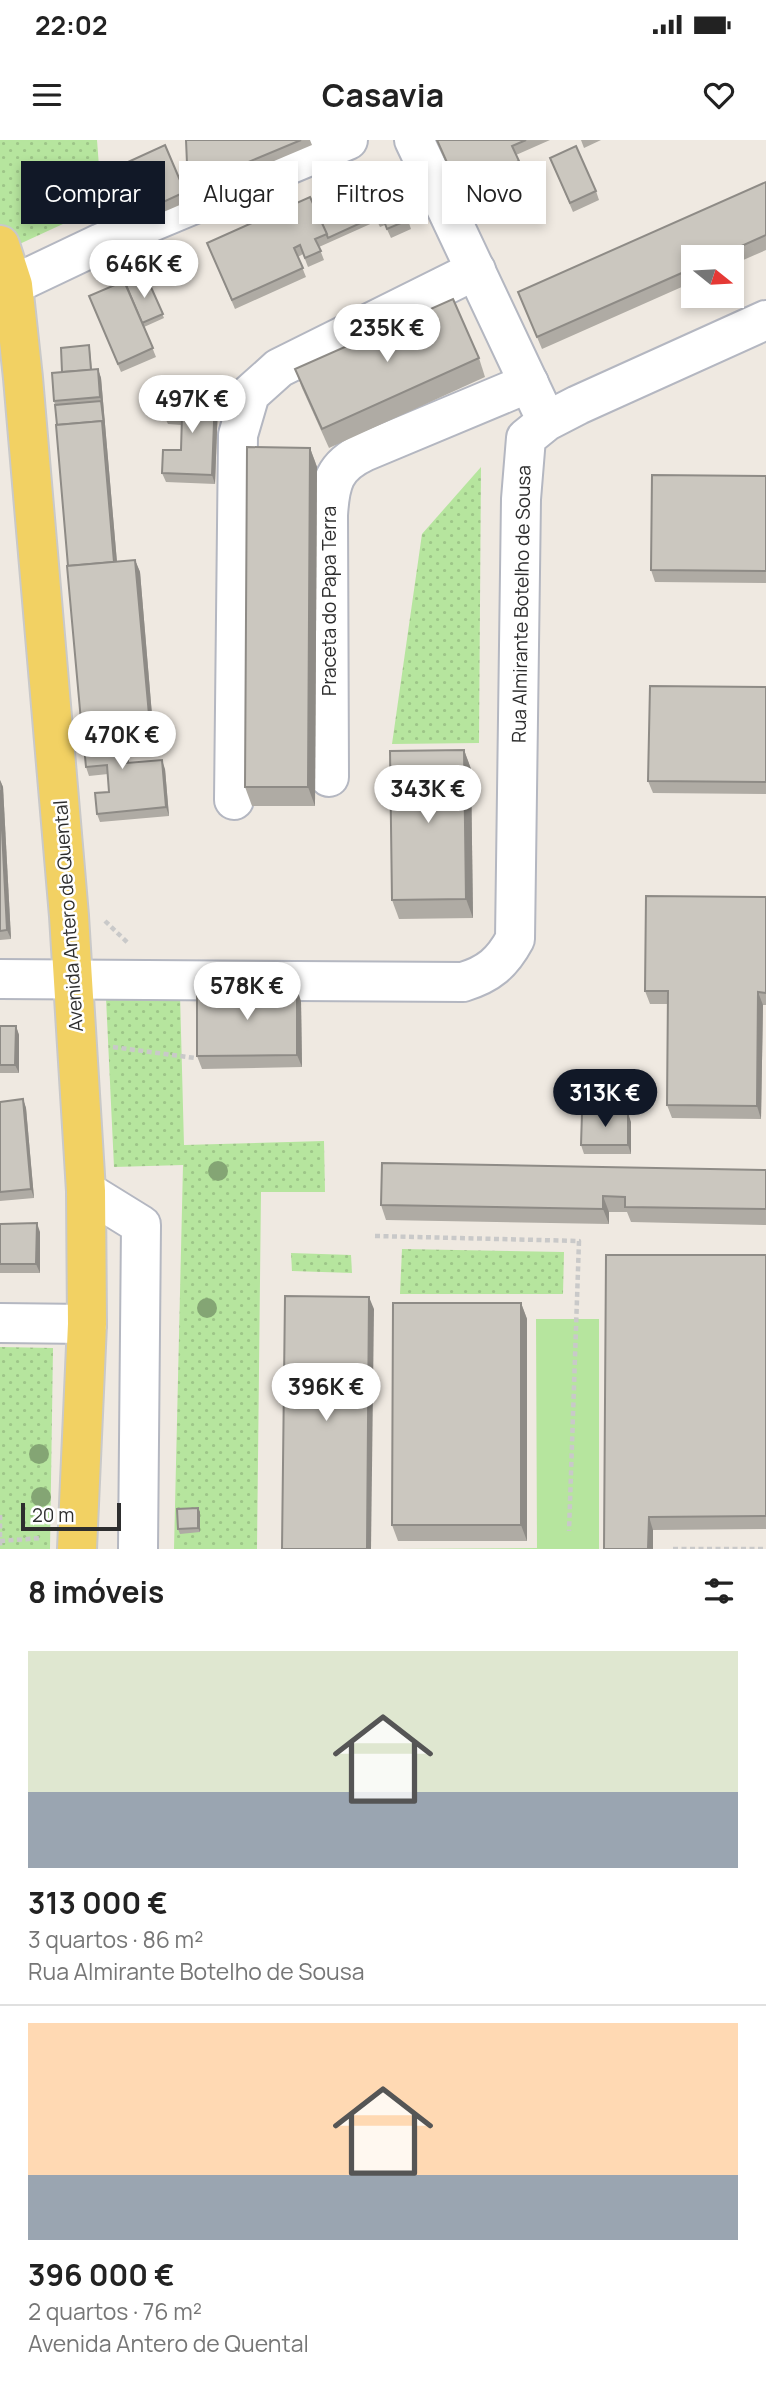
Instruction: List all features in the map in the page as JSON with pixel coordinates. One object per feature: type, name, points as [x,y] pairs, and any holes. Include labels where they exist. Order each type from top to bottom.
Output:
[{"type":"main road","name":"Avenida Antero de Quental","points":[[0,245],[7,288],[78,1042],[86,1191],[87,1324],[77,1549]]},
{"type":"street","points":[[7,288],[100,243],[348,140]]},
{"type":"street","points":[[414,140],[547,421],[766,320]]},
{"type":"street","points":[[234,800],[238,435],[250,394],[279,368],[475,270]]},
{"type":"street","name":"Praceta do Papa Terra","points":[[329,777],[328,515],[334,473],[346,460],[529,383]]},
{"type":"street","name":"Rua Almirante Botelho de Sousa","points":[[0,979],[463,982],[483,976],[497,965],[515,939],[521,499],[526,438],[547,421]]},
{"type":"street","points":[[86,1191],[141,1225],[138,1549]]},
{"type":"street","points":[[0,1323],[87,1324]]},
{"type":"path","points":[[78,1042],[195,1058]]},
{"type":"path","points":[[375,1236],[579,1241],[569,1531]]},
{"type":"path","points":[[0,1515],[0,1549]]},
{"type":"path","points":[[673,1549],[766,1549]]},
{"type":"green space","points":[[0,140],[97,140],[99,161],[21,161],[21,224],[63,224],[0,253]]},
{"type":"green space","points":[[481,467],[479,743],[392,744],[422,534]]},
{"type":"green space","points":[[180,994],[184,1145],[324,1141],[325,1192],[261,1192],[257,1549],[174,1549],[183,1165],[114,1167],[106,998]]},
{"type":"green space","points":[[402,1249],[564,1252],[563,1294],[400,1294]]},
{"type":"green space","points":[[291,1253],[351,1255],[352,1273],[292,1271]]},
{"type":"green space","points":[[536,1319],[599,1319],[599,1549],[399,1549],[537,1548]]},
{"type":"green space","points":[[0,1347],[53,1348],[50,1549],[0,1549]]},
{"type":"building","points":[[186,140],[301,140],[251,161],[187,161]]},
{"type":"building","points":[[437,140],[526,140],[512,146],[519,161],[446,161]]},
{"type":"building","points":[[165,145],[179,178],[179,195],[165,201],[165,161],[130,161]]},
{"type":"building","points":[[576,146],[596,191],[570,203],[550,158]]},
{"type":"building","points":[[766,182],[766,235],[744,245],[681,245],[681,273],[537,337],[518,292]]},
{"type":"building","points":[[310,197],[312,224],[322,224],[327,234],[315,239],[321,251],[305,258],[300,245],[294,248],[303,268],[232,300],[207,243],[250,224],[298,224],[298,202]]},
{"type":"building","points":[[322,224],[359,224],[328,238]]},
{"type":"building","points":[[385,224],[399,224],[387,229]]},
{"type":"building","points":[[146,276],[163,314],[142,323],[126,285]]},
{"type":"building","points":[[124,281],[153,348],[118,364],[89,296]]},
{"type":"building","points":[[453,299],[479,358],[322,429],[295,369]]},
{"type":"building","points":[[89,345],[91,370],[62,372],[61,348]]},
{"type":"building","points":[[98,369],[100,397],[54,401],[52,373]]},
{"type":"building","points":[[166,394],[215,396],[212,475],[162,473],[163,450],[181,450],[182,416],[164,416]]},
{"type":"building","points":[[101,401],[104,425],[102,421],[57,425],[55,405]]},
{"type":"building","points":[[102,421],[114,562],[68,566],[56,425]]},
{"type":"building","points":[[247,447],[310,448],[308,787],[245,787]]},
{"type":"building","points":[[652,475],[766,476],[766,571],[651,570]]},
{"type":"building","points":[[135,560],[149,715],[81,721],[67,566]]},
{"type":"building","points":[[650,686],[766,687],[766,782],[648,781]]},
{"type":"building","points":[[123,721],[127,763],[162,760],[166,807],[97,814],[95,793],[109,792],[107,765],[86,767],[82,725]]},
{"type":"building","points":[[464,750],[466,899],[392,900],[390,751]]},
{"type":"building","points":[[0,790],[7,930],[0,931]]},
{"type":"building","points":[[646,896],[766,897],[766,993],[758,992],[757,1106],[667,1105],[668,991],[645,991]]},
{"type":"building","points":[[297,989],[297,1055],[197,1056],[197,990]]},
{"type":"building","points":[[0,1026],[16,1026],[15,1065],[0,1065]]},
{"type":"building","points":[[23,1099],[31,1189],[0,1192],[0,1102]]},
{"type":"building","points":[[582,1113],[628,1113],[628,1145],[581,1145]]},
{"type":"building","points":[[382,1163],[766,1170],[766,1209],[625,1207],[625,1197],[603,1196],[603,1209],[381,1205]]},
{"type":"building","points":[[37,1223],[36,1264],[0,1264],[0,1224]]},
{"type":"building","points":[[606,1255],[766,1255],[766,1516],[649,1517],[648,1549],[604,1549]]},
{"type":"building","points":[[285,1296],[369,1297],[367,1549],[282,1549]]},
{"type":"building","points":[[393,1303],[521,1303],[521,1525],[392,1525]]},
{"type":"building","points":[[198,1508],[198,1528],[178,1529],[177,1509]]}]
